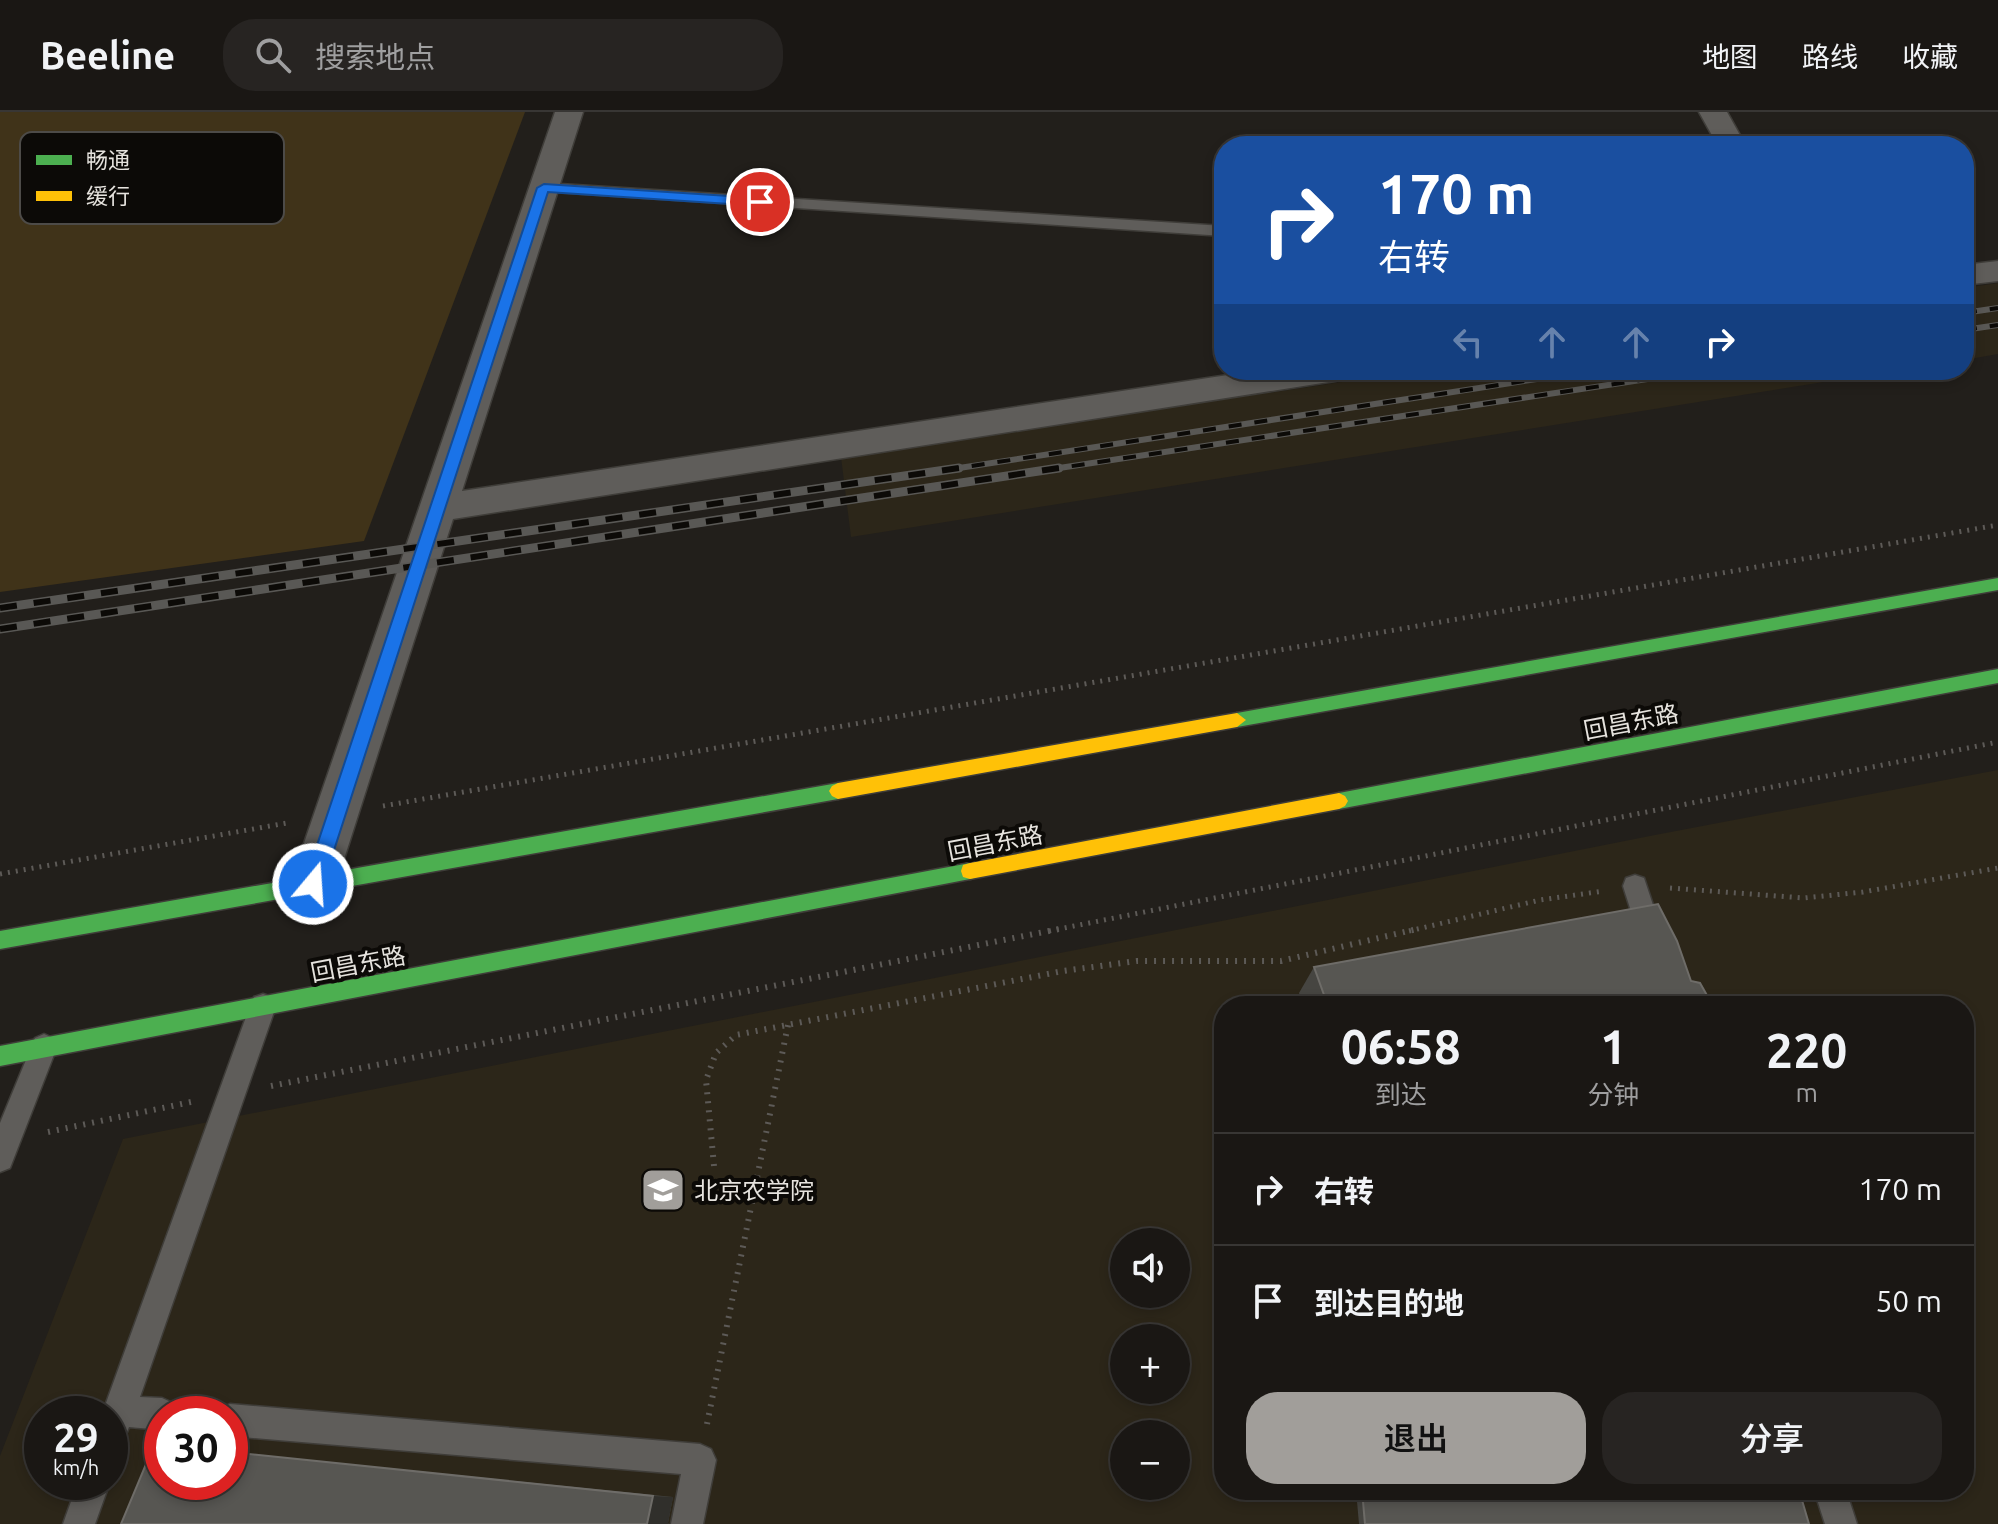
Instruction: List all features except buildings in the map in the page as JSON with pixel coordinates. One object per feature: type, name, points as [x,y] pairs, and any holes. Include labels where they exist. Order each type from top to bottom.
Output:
[{"type":"main road","points":[[0,940],[1998,584]]},
{"type":"main road","name":"回昌东路","points":[[0,1056],[1998,676]]},
{"type":"street","points":[[313,884],[569,112]]},
{"type":"street","points":[[1713,112],[1726,136]]},
{"type":"street","points":[[1974,274],[1998,271]]},
{"type":"street","points":[[438,508],[1270,380]]},
{"type":"lane","points":[[544,188],[1214,230]]},
{"type":"lane","points":[[1635,886],[1659,961]]},
{"type":"lane","points":[[124,1396],[263,1006]]},
{"type":"lane","points":[[4,1149],[44,1047]]},
{"type":"lane","points":[[248,1422],[700,1460],[687,1524]]},
{"type":"lane","points":[[79,1524],[88,1500]]},
{"type":"lane","points":[[1833,1500],[1841,1524]]},
{"type":"path","points":[[0,874],[1998,525]]},
{"type":"path","points":[[4,1149],[232,1094],[1998,742]]},
{"type":"path","points":[[714,1166],[706,1080],[716,1053],[736,1035],[1063,971],[1137,961],[1281,961],[1540,900],[1635,886],[1804,898],[1863,892],[1998,868]]},
{"type":"path","points":[[700,1460],[788,1025]]},
{"type":"shaded area","points":[[0,112],[525,112],[364,541],[0,592]]},
{"type":"shaded area","points":[[1998,283],[1998,354],[1974,358],[1974,287]]},
{"type":"shaded area","points":[[1354,380],[1836,380],[851,537],[841,457]]},
{"type":"shaded area","name":"北京农学院","points":[[1998,770],[1998,1524],[0,1524],[0,1456],[123,1139],[1655,835]]},
{"type":"railway","points":[[1974,312],[1998,308]]},
{"type":"railway","points":[[1974,329],[1998,325]]},
{"type":"railway","points":[[959,468],[1531,380]]},
{"type":"railway","points":[[1046,470],[1641,380]]},
{"type":"railway","points":[[0,608],[959,468]]},
{"type":"railway","points":[[946,470],[959,468]]},
{"type":"railway","points":[[0,629],[1059,468]]},
{"type":"traffic: fast","points":[[1237,720],[1998,584]]},
{"type":"traffic: fast","points":[[1339,801],[1998,676]]},
{"type":"traffic: fast","points":[[0,940],[838,791]]},
{"type":"traffic: fast","points":[[0,1056],[970,871]]},
{"type":"traffic: slow","points":[[838,791],[1237,720]]},
{"type":"traffic: slow","points":[[970,871],[1339,801]]},
{"type":"place","name":"北京农学院","points":[[663,1190]]},
{"type":"route","points":[[313,884],[544,188],[760,202]]}]
